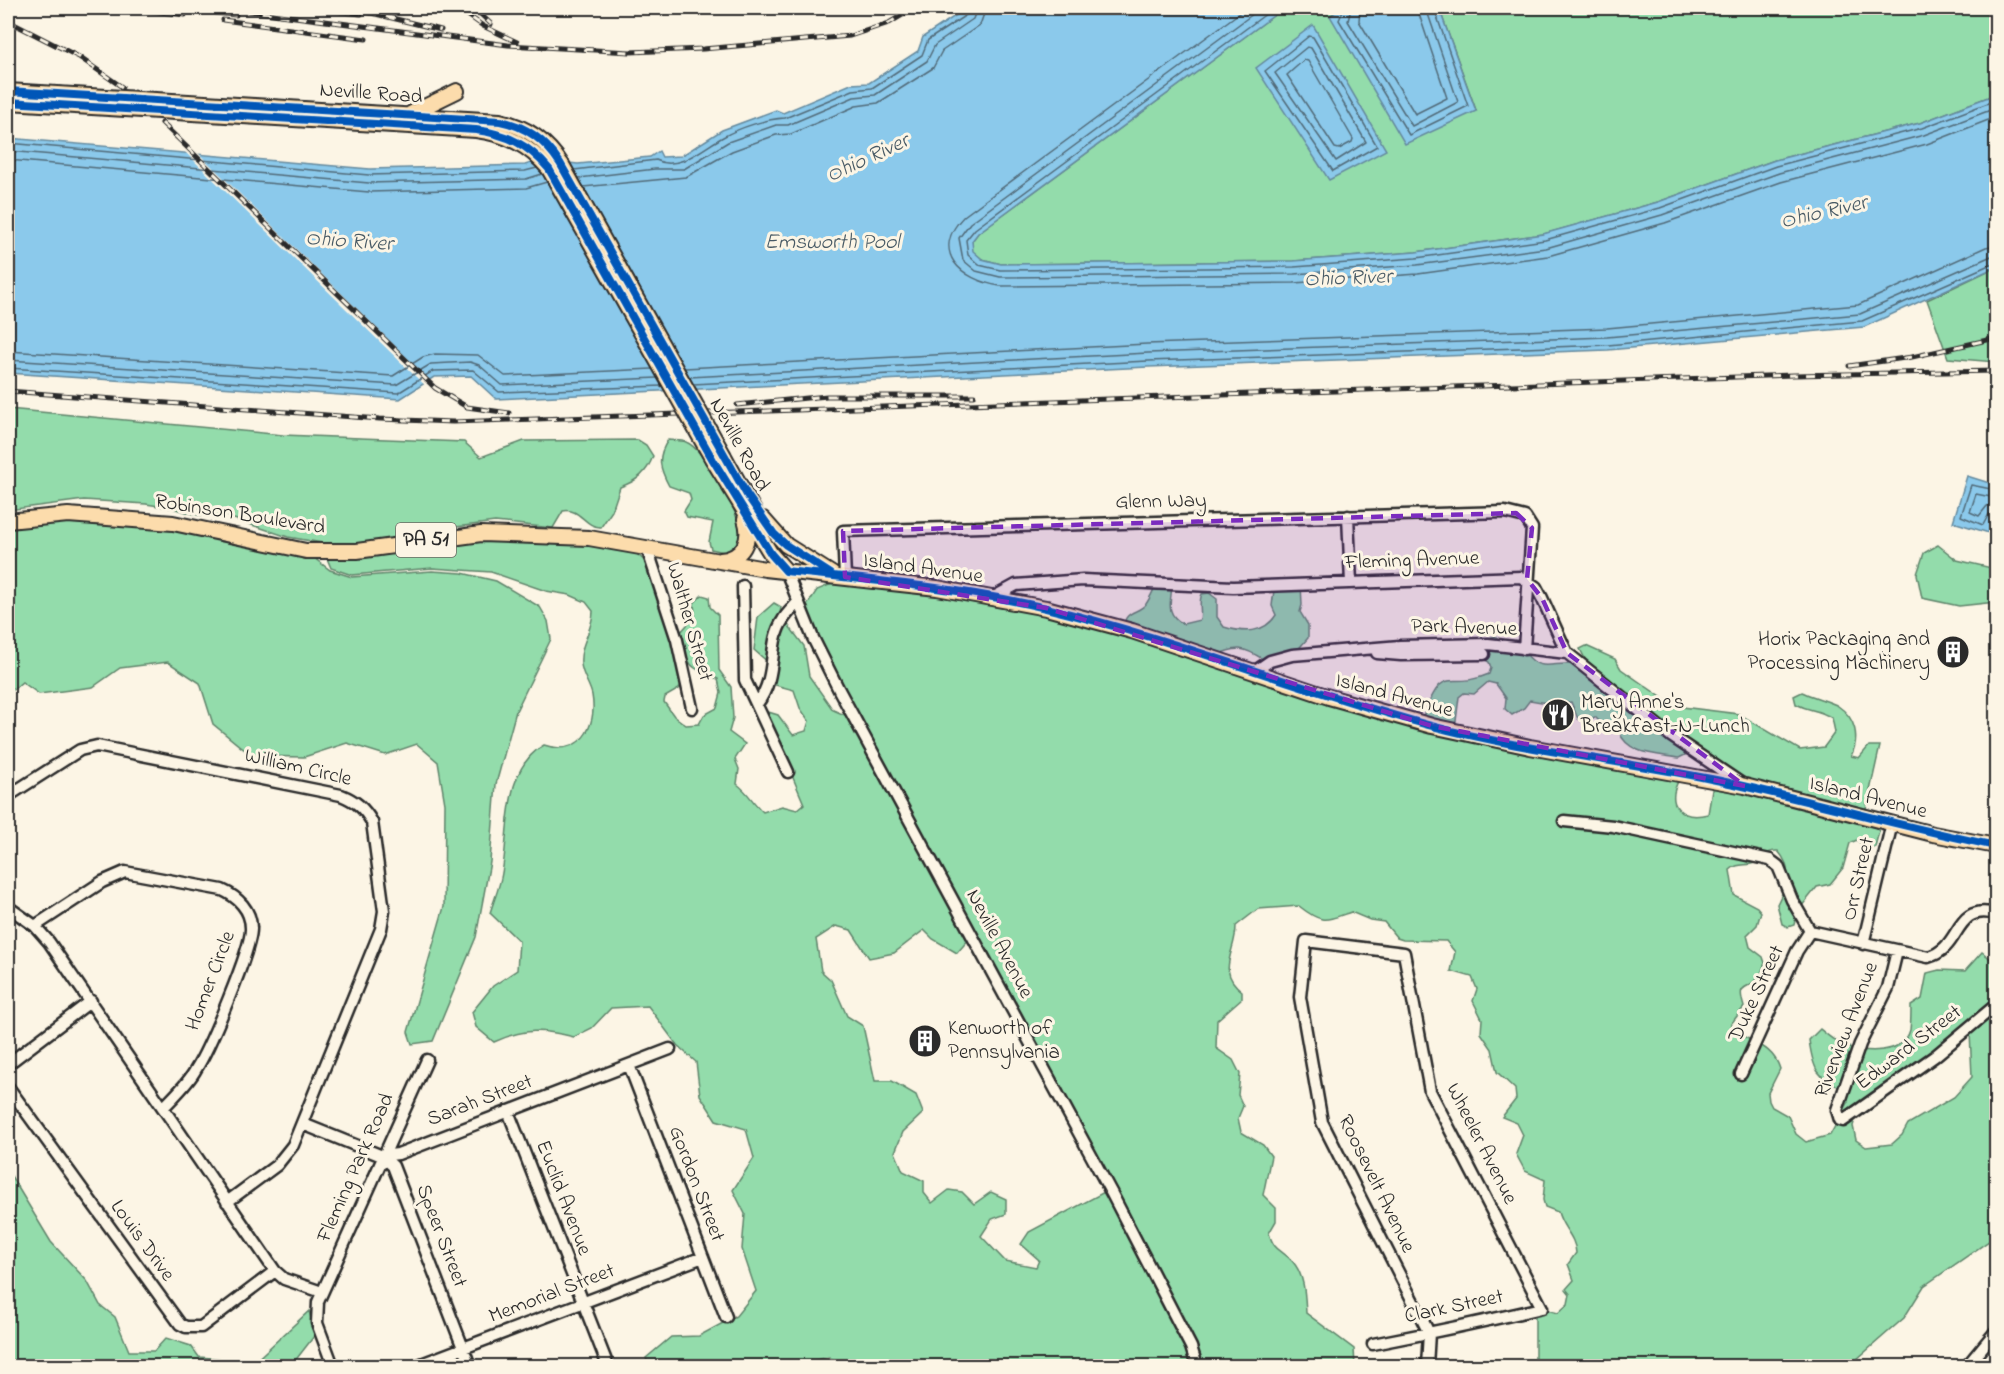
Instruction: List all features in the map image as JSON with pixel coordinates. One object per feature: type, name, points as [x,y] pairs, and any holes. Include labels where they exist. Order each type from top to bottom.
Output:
[{"type":"main road","name":"Neville Road","points":[[8,91],[410,114],[514,124],[538,137],[771,554],[786,571]]},
{"type":"main road","points":[[410,114],[457,91]]},
{"type":"main road","name":"Neville Road","points":[[8,102],[476,130],[501,135],[525,145],[555,167]]},
{"type":"main road","points":[[711,561],[726,560],[744,548],[748,531],[744,502]]},
{"type":"main road","points":[[744,502],[786,545],[841,577]]},
{"type":"main road","name":"Robinson Boulevard","points":[[8,521],[68,515],[173,523],[306,551],[357,551],[481,534],[589,538],[711,561],[786,571]]},
{"type":"main road","name":"Island Avenue","points":[[786,571],[994,597],[1132,632],[1432,726],[1530,747],[1744,786],[1892,824],[1996,846]]},
{"type":"street","name":"Glenn Way","points":[[841,577],[843,531],[1483,511],[1516,513],[1525,517],[1532,528],[1527,579]]},
{"type":"street","points":[[1348,516],[1351,583]]},
{"type":"street","name":"Walther Street","points":[[646,548],[677,640],[692,708]]},
{"type":"street","name":"Neville Avenue","points":[[786,571],[813,638],[839,690],[1118,1204],[1191,1347],[1197,1366]]},
{"type":"street","name":"Fleming Avenue","points":[[994,597],[1016,585],[1083,580],[1233,587],[1514,576],[1527,579]]},
{"type":"street","points":[[1524,649],[1527,579]]},
{"type":"street","points":[[1527,579],[1542,598],[1567,653],[1671,735],[1744,786]]},
{"type":"street","points":[[743,586],[743,670],[788,772]]},
{"type":"street","points":[[757,704],[770,680],[782,620],[798,602]]},
{"type":"street","name":"Park Avenue","points":[[1254,672],[1270,661],[1292,656],[1400,646],[1488,644],[1567,653]]},
{"type":"street","name":"Park Avenue","points":[[1359,651],[1401,655],[1484,654]]},
{"type":"street","name":"William Circle","points":[[8,796],[80,750],[97,746],[341,795],[354,800],[365,810],[375,835],[384,920],[303,1124],[290,1150],[277,1165],[227,1202]]},
{"type":"street","points":[[1564,820],[1613,826],[1770,860],[1779,866],[1792,900],[1810,931],[1863,944],[1928,957],[1939,954],[1963,920],[1974,912],[1996,914]]},
{"type":"street","name":"Orr Street","points":[[1863,944],[1892,824]]},
{"type":"street","name":"Homer Circle","points":[[35,926],[102,882],[125,872],[222,890],[235,897],[246,910],[251,927],[249,944],[216,1025],[197,1069],[163,1108]]},
{"type":"street","points":[[8,908],[35,926],[91,1001],[275,1271],[284,1279],[322,1292]]},
{"type":"street","name":"Duke Street","points":[[1742,1074],[1797,951],[1810,931]]},
{"type":"street","name":"Roosevelt Avenue","points":[[1404,953],[1306,941],[1300,998],[1322,1122],[1429,1333]]},
{"type":"street","name":"Riverview Avenue","points":[[1844,1121],[1838,1117],[1837,1110],[1860,1044],[1888,988],[1897,951]]},
{"type":"street","name":"Wheeler Avenue","points":[[1404,953],[1430,1091],[1542,1308]]},
{"type":"street","points":[[8,1064],[91,1001]]},
{"type":"street","name":"Edward Street","points":[[1844,1121],[1935,1056],[1996,1005]]},
{"type":"street","name":"Sarah Street","points":[[382,1156],[398,1154],[670,1049]]},
{"type":"street","name":"Fleming Park Road","points":[[333,1366],[317,1323],[316,1311],[322,1292],[382,1156],[427,1060]]},
{"type":"street","name":"Gordon Street","points":[[629,1065],[726,1317]]},
{"type":"street","name":"Louis Drive","points":[[8,1087],[180,1324],[186,1327],[201,1327],[275,1271]]},
{"type":"street","name":"Euclid Avenue","points":[[508,1111],[608,1366]]},
{"type":"street","points":[[303,1124],[382,1156]]},
{"type":"street","name":"Speer Street","points":[[382,1156],[393,1166],[470,1366]]},
{"type":"street","name":"Memorial Street","points":[[416,1366],[703,1257]]},
{"type":"street","name":"Clark Street","points":[[1372,1344],[1542,1308]]},
{"type":"street","points":[[1967,1366],[1996,1331]]},
{"type":"street","points":[[1427,1366],[1429,1333]]},
{"type":"highlighted area","points":[[1516,513],[1532,528],[1527,579],[1542,598],[1567,653],[1745,786],[1432,726],[1046,608],[845,577],[843,531]]},
{"type":"green space","points":[[1284,8],[1341,8],[1330,16],[1476,110],[1439,8],[1996,8],[1996,94],[1920,123],[1775,160],[1658,202],[1544,234],[1416,252],[1293,261],[1001,264],[982,259],[972,251],[972,241],[978,233]]},
{"type":"green space","points":[[1996,267],[1996,362],[1948,358],[1927,300]]},
{"type":"green space","points":[[8,409],[283,435],[464,442],[481,457],[524,441],[638,440],[646,445],[653,456],[641,476],[620,487],[612,511],[601,527],[591,524],[574,512],[563,511],[553,528],[495,522],[440,529],[389,541],[334,545],[288,537],[225,516],[198,515],[146,504],[84,500],[8,510]]},
{"type":"green space","points":[[668,440],[684,441],[693,447],[711,468],[728,497],[738,523],[740,536],[733,547],[724,552],[711,549],[709,542],[713,522],[687,517],[684,511],[691,500],[689,493],[669,486],[663,474],[661,458]]},
{"type":"green space","points":[[68,518],[173,526],[306,552],[330,570],[352,577],[432,571],[462,573],[496,581],[540,607],[548,621],[551,639],[516,711],[496,784],[490,862],[476,937],[433,1041],[412,1044],[408,1032],[444,907],[445,804],[438,762],[417,744],[385,755],[347,743],[304,757],[252,756],[213,724],[200,683],[168,662],[120,668],[93,687],[39,694],[22,682],[8,694],[8,524]]},
{"type":"green space","points":[[481,535],[629,547],[647,563],[651,581],[659,591],[684,678],[679,689],[665,697],[664,702],[674,716],[686,725],[699,724],[704,715],[717,708],[721,693],[718,679],[700,671],[690,663],[680,633],[695,616],[694,603],[702,595],[709,597],[710,607],[718,615],[719,670],[731,687],[733,718],[729,732],[745,744],[735,759],[739,769],[737,784],[763,812],[782,806],[797,810],[804,804],[765,711],[778,715],[793,735],[806,731],[809,721],[800,708],[794,690],[775,685],[770,664],[754,650],[758,617],[774,603],[781,607],[780,614],[804,646],[809,676],[833,710],[852,718],[970,938],[957,953],[933,939],[924,930],[894,953],[869,958],[851,930],[836,926],[816,939],[821,971],[831,980],[847,1016],[863,1026],[875,1081],[892,1081],[916,1095],[923,1113],[903,1132],[895,1152],[903,1171],[924,1181],[924,1193],[932,1203],[949,1190],[962,1192],[974,1204],[991,1192],[1006,1199],[1006,1214],[992,1219],[981,1236],[1005,1261],[1036,1267],[1039,1260],[1021,1244],[1029,1232],[1108,1190],[1195,1366],[838,1366],[829,1357],[791,1366],[649,1366],[646,1358],[671,1337],[699,1336],[736,1316],[756,1291],[742,1249],[745,1214],[733,1190],[754,1158],[746,1129],[716,1120],[700,1095],[696,1062],[677,1045],[648,1006],[611,1008],[592,1028],[574,1037],[553,1032],[534,1031],[515,1034],[494,1042],[476,1027],[472,1012],[493,986],[517,970],[519,941],[490,913],[502,873],[510,802],[514,785],[530,756],[544,745],[556,748],[576,743],[589,728],[593,707],[592,695],[582,668],[581,657],[593,611],[586,602],[570,595],[546,591],[491,572],[432,568],[352,575],[331,568],[326,556]]},
{"type":"green space","points":[[1938,545],[1957,560],[1996,569],[1996,602],[1959,606],[1922,598],[1917,574],[1924,553]]},
{"type":"green space","points":[[839,581],[936,591],[1051,613],[1123,633],[1319,698],[1680,778],[1674,795],[1675,802],[1682,812],[1689,815],[1708,814],[1713,784],[1870,822],[1879,831],[1875,847],[1868,850],[1857,840],[1850,843],[1843,868],[1830,884],[1817,887],[1797,912],[1794,925],[1788,927],[1782,924],[1777,904],[1787,877],[1786,864],[1778,851],[1769,853],[1757,862],[1736,866],[1730,870],[1734,895],[1757,907],[1761,912],[1757,925],[1747,935],[1750,947],[1763,957],[1765,963],[1755,982],[1742,990],[1744,1007],[1731,1024],[1733,1030],[1761,1045],[1777,1061],[1780,1069],[1768,1093],[1769,1101],[1772,1107],[1788,1116],[1796,1134],[1806,1142],[1830,1135],[1848,1103],[1845,1089],[1822,1076],[1812,1058],[1809,1040],[1820,1029],[1840,1044],[1851,1048],[1871,1051],[1891,1048],[1906,1038],[1910,1030],[1911,1006],[1922,999],[1927,973],[1939,970],[1965,971],[1982,952],[1992,960],[1996,1001],[1940,1049],[1860,1105],[1853,1126],[1856,1140],[1866,1147],[1892,1144],[1902,1135],[1908,1124],[1954,1097],[1972,1077],[1970,1032],[1996,1009],[1996,1236],[1924,1286],[1904,1318],[1849,1366],[1535,1366],[1535,1311],[1543,1309],[1558,1313],[1568,1304],[1570,1294],[1566,1289],[1574,1280],[1568,1264],[1576,1253],[1571,1237],[1558,1212],[1545,1207],[1543,1200],[1545,1180],[1525,1171],[1516,1154],[1523,1135],[1517,1123],[1502,1117],[1516,1099],[1515,1089],[1497,1072],[1492,1049],[1481,1033],[1482,1019],[1473,1001],[1477,989],[1472,977],[1451,971],[1455,952],[1446,941],[1403,940],[1397,938],[1384,922],[1370,920],[1351,912],[1324,919],[1313,916],[1299,906],[1258,909],[1236,926],[1228,968],[1234,983],[1242,991],[1242,998],[1217,1020],[1216,1048],[1233,1060],[1240,1074],[1238,1095],[1243,1106],[1238,1118],[1241,1132],[1263,1145],[1271,1156],[1263,1195],[1276,1208],[1276,1221],[1269,1233],[1271,1239],[1276,1247],[1293,1262],[1300,1273],[1304,1286],[1306,1313],[1354,1349],[1355,1366],[1198,1366],[815,636],[806,607],[817,590]]},
{"type":"green space","points":[[1301,584],[1300,612],[1308,625],[1308,638],[1294,654],[1264,660],[1251,652],[1234,649],[1214,656],[1124,627],[1126,618],[1146,604],[1156,585],[1172,587],[1170,608],[1174,616],[1183,624],[1200,620],[1202,594],[1209,593],[1217,599],[1217,617],[1224,627],[1246,631],[1260,629],[1276,615],[1272,606],[1274,590]]},
{"type":"green space","points":[[1495,636],[1537,663],[1575,665],[1683,748],[1685,755],[1679,758],[1636,749],[1623,739],[1619,731],[1605,727],[1595,717],[1586,721],[1578,719],[1571,702],[1553,704],[1530,700],[1524,708],[1512,715],[1505,709],[1506,698],[1496,684],[1488,682],[1474,694],[1464,693],[1459,697],[1455,729],[1421,721],[1429,702],[1442,683],[1474,679],[1489,674],[1491,668],[1489,662],[1480,657],[1480,652],[1485,641]]},
{"type":"green space","points":[[1586,646],[1615,659],[1621,669],[1674,706],[1739,714],[1800,750],[1824,747],[1835,732],[1832,718],[1796,704],[1794,696],[1802,692],[1838,706],[1849,716],[1855,729],[1854,749],[1851,756],[1859,758],[1869,746],[1880,746],[1865,813],[1744,782],[1693,749],[1591,670],[1580,649]]},
{"type":"green space","points":[[8,1171],[51,1242],[87,1281],[100,1305],[115,1317],[129,1351],[154,1351],[166,1338],[191,1346],[199,1357],[236,1360],[238,1366],[8,1366]]},
{"type":"green space","points":[[309,1311],[315,1335],[291,1366],[250,1366]]},
{"type":"water","name":"Emsworth Pool","points":[[967,8],[1284,8],[978,233],[972,241],[973,251],[982,259],[1001,264],[1293,261],[1416,252],[1543,234],[1658,202],[1775,160],[1920,123],[1996,94],[1996,267],[1864,327],[1608,350],[1148,367],[496,399],[471,376],[434,377],[400,399],[8,373],[8,138],[370,169],[525,165],[541,160],[578,164],[650,157],[659,151],[662,157],[681,156],[722,130],[776,110],[783,113],[851,84],[869,83],[918,51],[923,37]]},
{"type":"water","points":[[1341,8],[1439,8],[1476,111],[1405,144],[1330,16]]},
{"type":"water","points":[[1313,25],[1386,150],[1329,180],[1256,68]]},
{"type":"water","points":[[1967,476],[1996,485],[1996,509],[1989,533],[1953,522]]},
{"type":"pier","points":[[183,150],[195,150],[432,382],[426,386],[415,376]]},
{"type":"railway","points":[[129,8],[185,15]]},
{"type":"railway","points":[[176,8],[236,15]]},
{"type":"railway","points":[[226,8],[508,45],[630,52],[703,49],[850,36],[889,23],[914,8]]},
{"type":"railway","points":[[307,8],[361,14]]},
{"type":"railway","points":[[351,8],[441,30]]},
{"type":"railway","points":[[458,8],[483,26],[517,42]]},
{"type":"railway","points":[[474,8],[491,24]]},
{"type":"railway","points":[[223,20],[366,39]]},
{"type":"railway","points":[[8,21],[79,57],[122,87]]},
{"type":"railway","points":[[162,123],[435,388],[467,407],[509,413]]},
{"type":"railway","points":[[1849,366],[1912,357],[1996,338]]},
{"type":"railway","points":[[8,391],[380,419],[453,422],[1794,375],[1996,371]]},
{"type":"railway","points":[[737,405],[827,396],[974,396]]},
{"type":"cycle path","points":[[8,91],[500,121],[526,130],[548,147],[560,163],[747,495],[774,534],[786,545],[831,574]]},
{"type":"cycle path","points":[[8,102],[476,130],[498,134],[517,142],[534,153],[549,169],[713,460],[771,554],[786,571],[949,590],[1046,608],[1142,634],[1380,711],[1463,734],[1711,779],[1996,846]]},
{"type":"place","name":"Horix Packaging and Processing Machinery","points":[[1953,652]]},
{"type":"place","name":"Mary Anne's Breakfast-N-Lunch","points":[[1558,715]]},
{"type":"place","name":"Kenworth of Pennsylvania","points":[[925,1041]]},
{"type":"water label","name":"Ohio River","points":[[868,159]]},
{"type":"water label","name":"Ohio River","points":[[1824,213]]},
{"type":"water label","name":"Ohio River","points":[[349,242]]},
{"type":"water label","name":"Ohio River","points":[[1348,279]]}]
